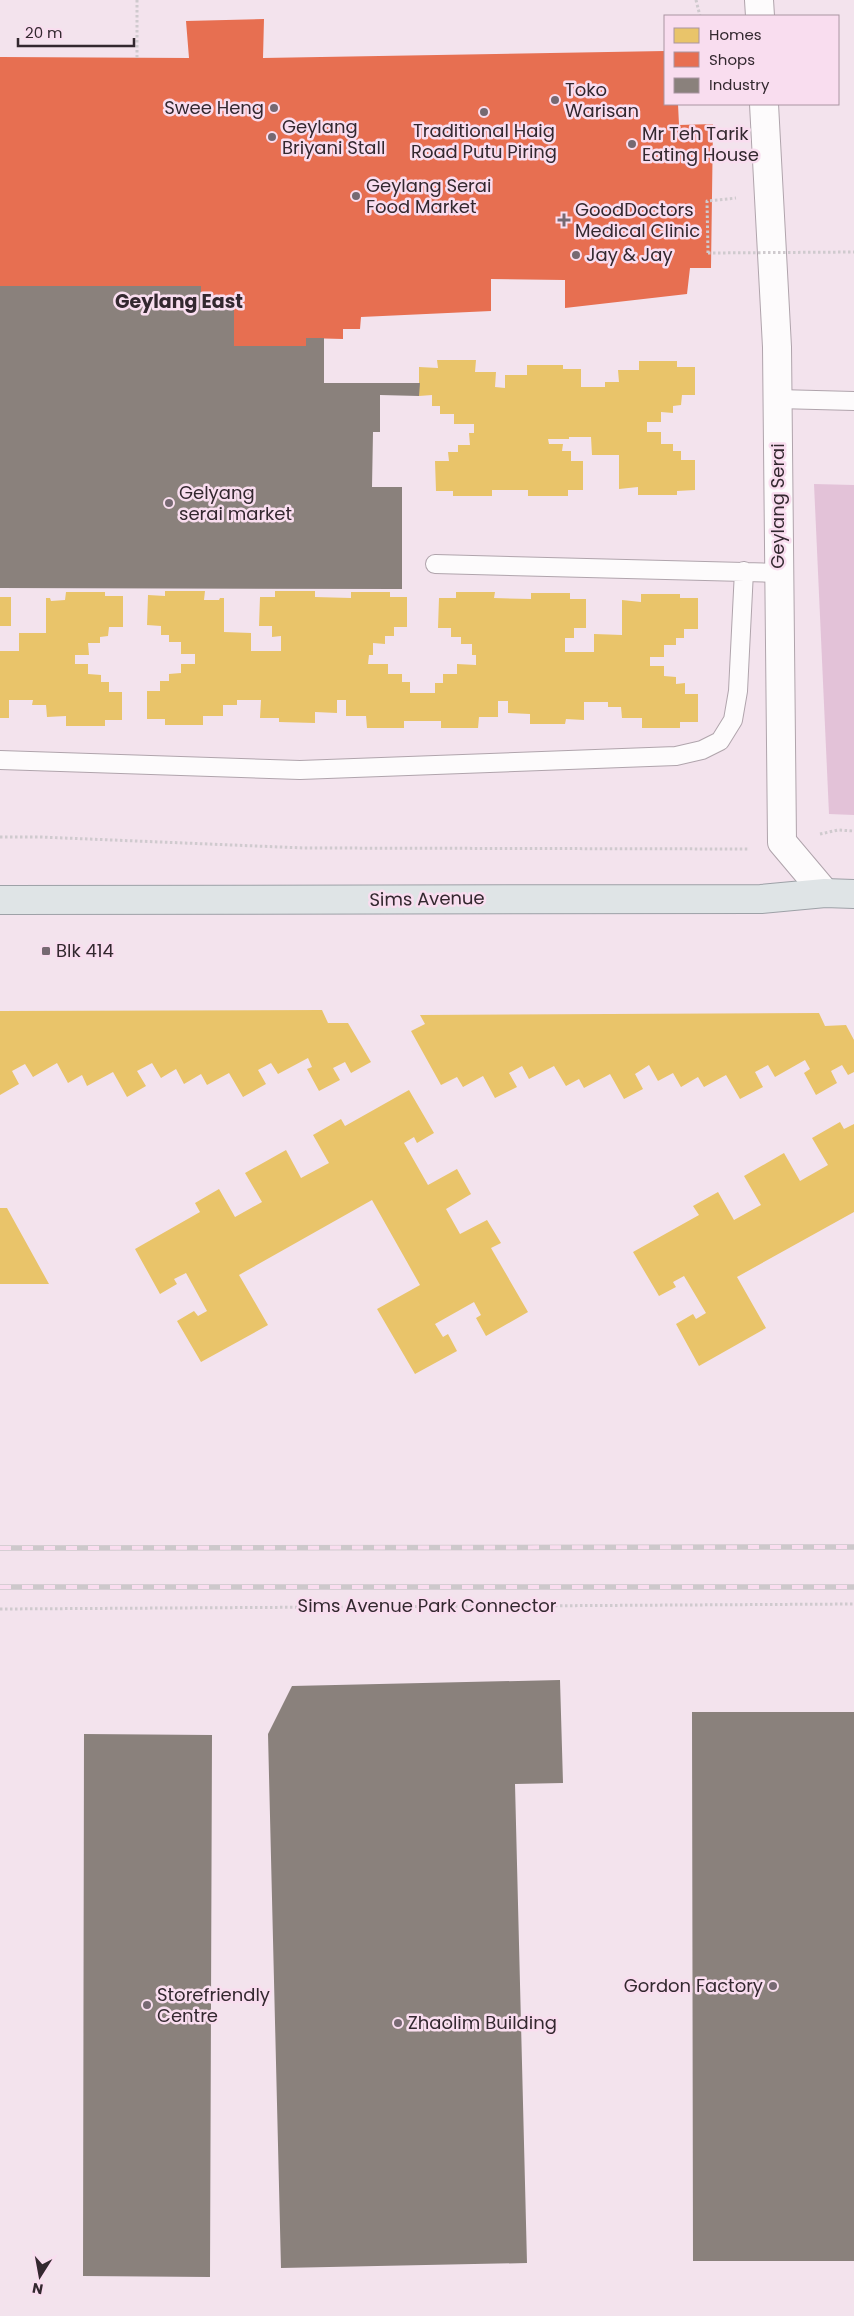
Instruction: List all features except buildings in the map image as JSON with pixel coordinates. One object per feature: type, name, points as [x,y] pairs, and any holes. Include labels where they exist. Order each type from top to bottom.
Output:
[{"type":"main road","name":"Sims Avenue","points":[[0,900],[762,899],[825,893],[854,894]]},
{"type":"street","points":[[759,0],[760,15]]},
{"type":"street","name":"Geylang Serai","points":[[764,105],[777,347],[782,842],[825,893]]},
{"type":"lane","points":[[778,399],[854,402]]},
{"type":"lane","points":[[435,564],[744,570],[779,573]]},
{"type":"lane","points":[[0,760],[300,770],[676,756],[702,750],[720,741],[733,720],[738,691],[744,570]]},
{"type":"path","points":[[137,0],[137,58]]},
{"type":"path","points":[[696,0],[700,15]]},
{"type":"path","points":[[736,197],[707,202],[708,253],[854,252]]},
{"type":"path","points":[[0,837],[304,848],[752,849]]},
{"type":"path","name":"Sims Avenue Park Connector","points":[[0,1609],[854,1604]]},
{"type":"shaded area","points":[[814,484],[854,485],[854,815],[829,814]]},
{"type":"railway","points":[[0,1548],[854,1547]]},
{"type":"railway","points":[[0,1587],[854,1587]]},
{"type":"place","name":"Toko Warisan","points":[[555,100]]},
{"type":"place","name":"Swee Heng","points":[[274,108]]},
{"type":"place","name":"Traditional Haig Road Putu Piring","points":[[484,112]]},
{"type":"place","name":"Geylang Briyani Stall","points":[[272,137]]},
{"type":"place","name":"Mr Teh Tarik Eating House","points":[[632,144]]},
{"type":"place","name":"Geylang Serai Food Market","points":[[356,196]]},
{"type":"place","name":"GoodDoctors Medical Clinic","points":[[564,220]]},
{"type":"place","name":"Jay & Jay","points":[[576,255]]},
{"type":"place","name":"Gelyang serai market","points":[[169,503]]},
{"type":"place","name":"Blk 414","points":[[46,951]]},
{"type":"place","name":"Gordon Factory","points":[[773,1986]]},
{"type":"place","name":"Storefriendly Centre","points":[[147,2005]]},
{"type":"place","name":"Zhaolim Building","points":[[398,2023]]},
{"type":"district","name":"Geylang East","points":[[179,301]]}]
